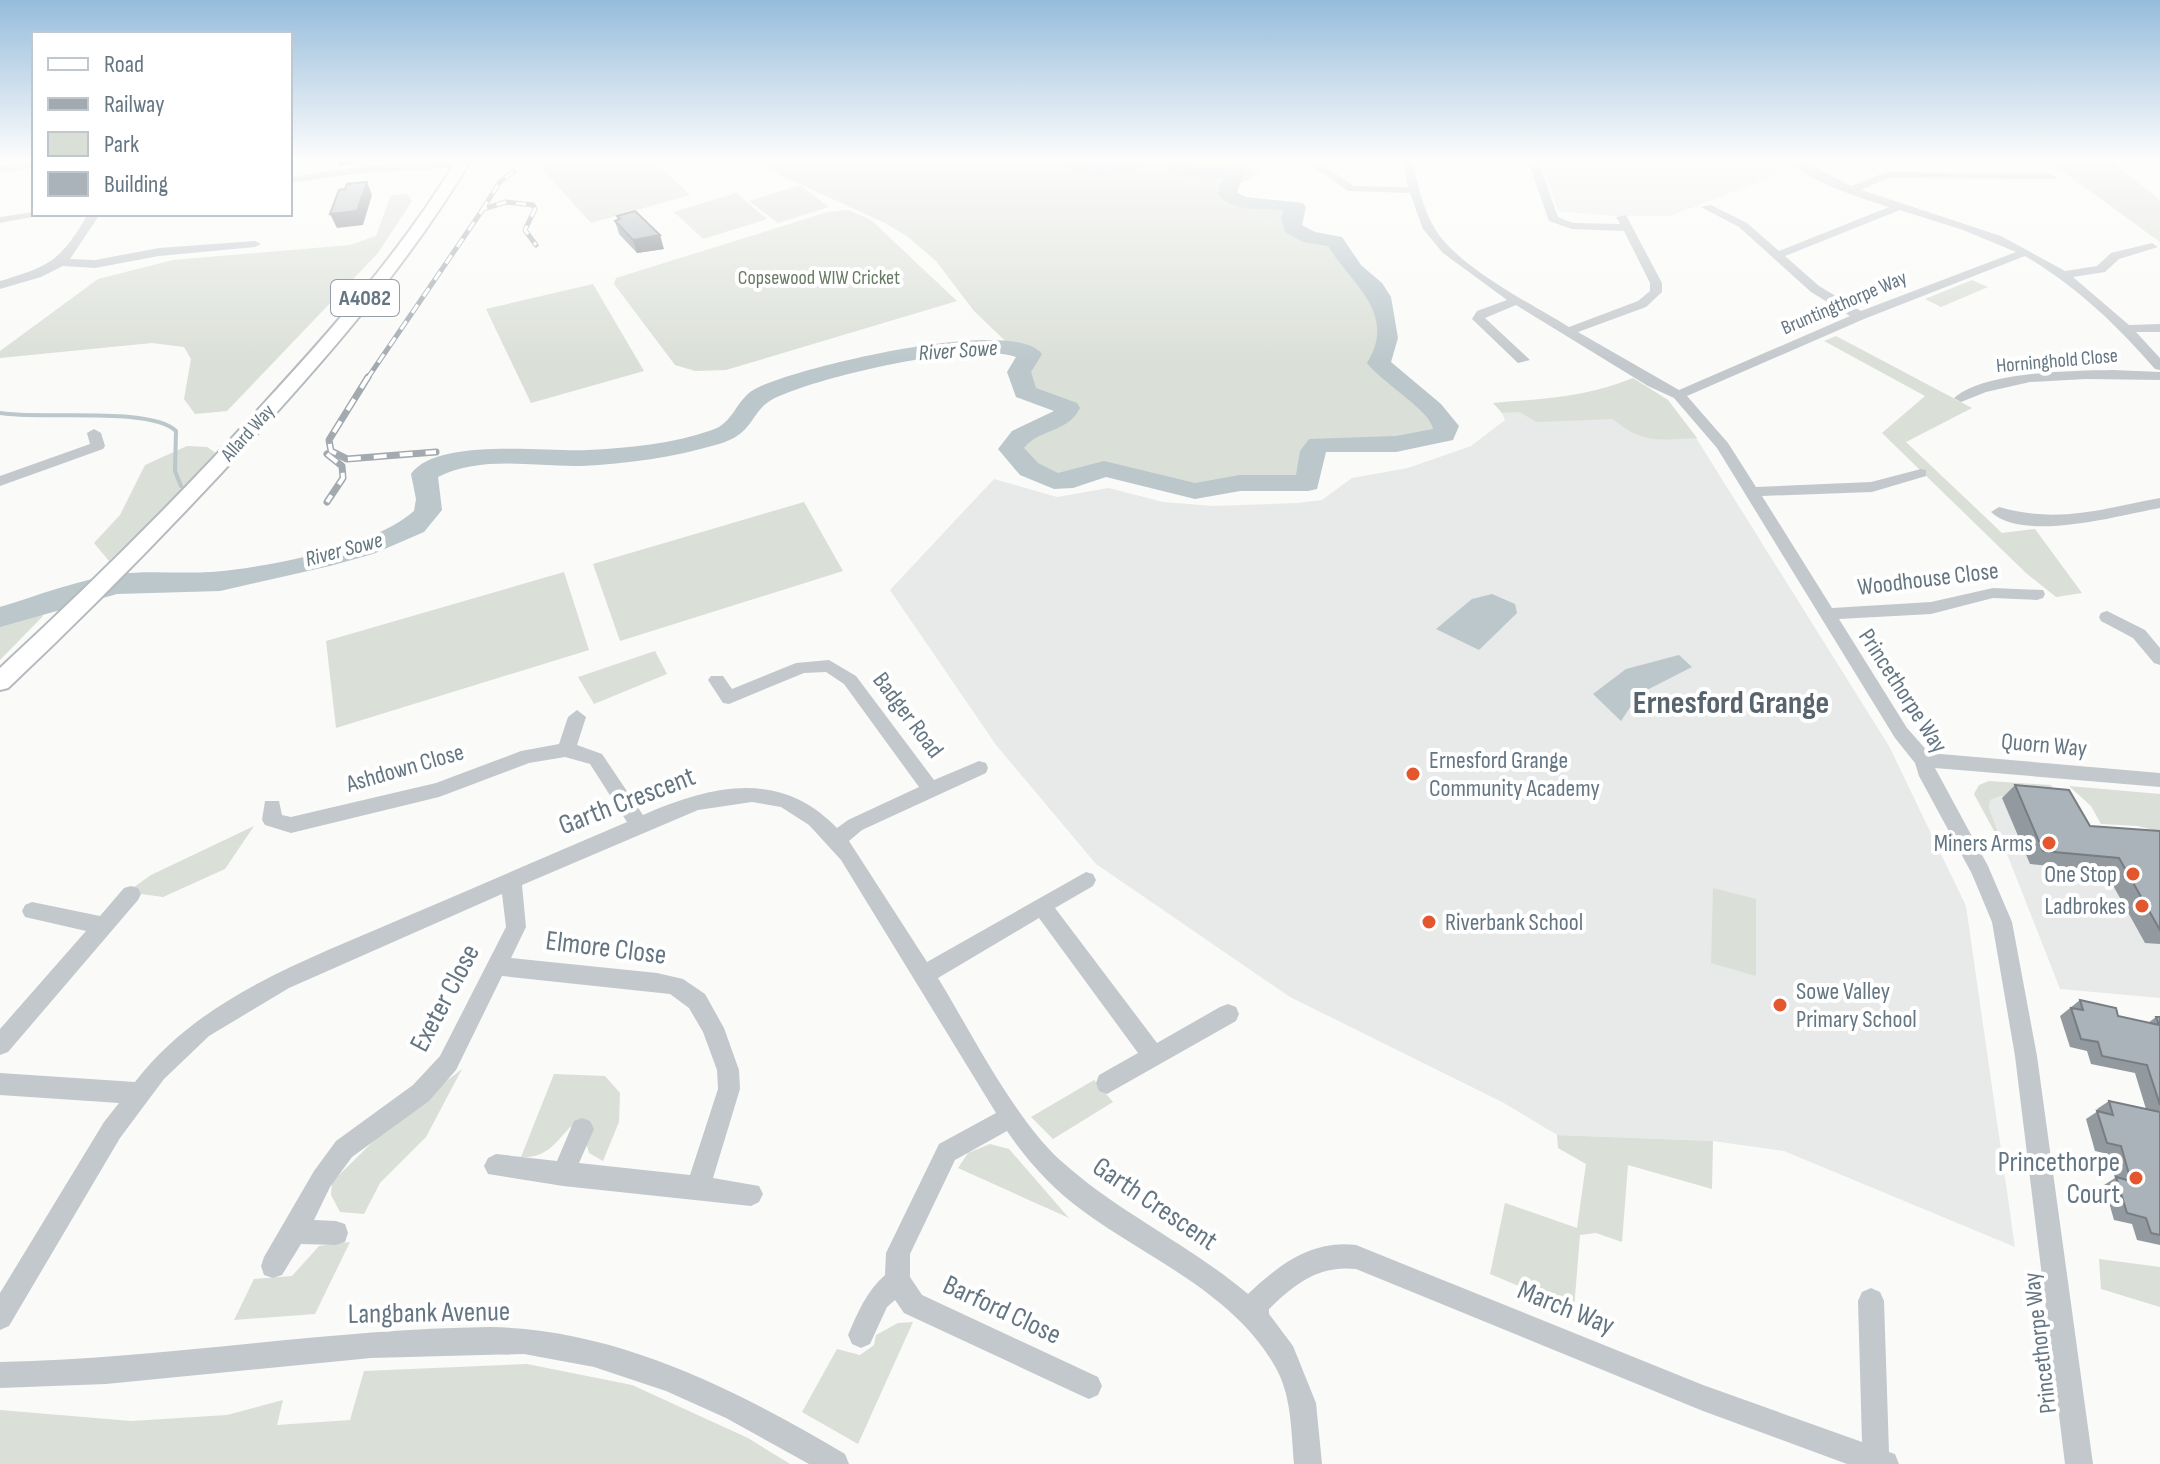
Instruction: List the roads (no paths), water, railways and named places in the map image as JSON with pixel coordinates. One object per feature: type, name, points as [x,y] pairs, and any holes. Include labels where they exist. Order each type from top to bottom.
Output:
[{"type":"main road","name":"Allard Way","points":[[0,682],[124,564],[228,455],[395,261],[419,226]]},
{"type":"street","points":[[0,285],[62,262],[74,252],[88,226]]},
{"type":"street","name":"Princethorpe Way","points":[[1428,226],[1447,251],[1517,300],[1679,395],[1723,446],[1901,733],[1924,760],[1928,776],[1981,872],[2002,922],[2026,1056],[2079,1464]]},
{"type":"street","points":[[1569,331],[1642,304],[1655,294],[1656,283],[1627,226]]},
{"type":"street","points":[[1745,226],[1815,289],[1860,316]]},
{"type":"street","points":[[1778,255],[1850,226]]},
{"type":"street","points":[[1956,226],[2025,252],[2062,275],[2160,366]]},
{"type":"street","points":[[62,262],[95,264],[159,252],[255,244]]},
{"type":"street","points":[[2062,275],[2101,269],[2113,257],[2147,249],[2160,260]]},
{"type":"street","name":"Bruntingthorpe Way","points":[[1679,395],[1860,316],[2025,252]]},
{"type":"street","points":[[1517,300],[1481,314],[1478,319],[1525,361]]},
{"type":"street","points":[[2123,329],[2160,328]]},
{"type":"street","name":"Horninghold Close","points":[[1961,398],[1987,387],[2077,375],[2160,376]]},
{"type":"street","points":[[0,481],[98,446],[94,433]]},
{"type":"street","points":[[1749,492],[1872,487],[1921,473]]},
{"type":"street","points":[[1999,512],[2015,519],[2040,521],[2160,503]]},
{"type":"street","name":"Woodhouse Close","points":[[1825,614],[1931,608],[1985,594],[2037,594]]},
{"type":"street","points":[[2107,617],[2139,634],[2160,659]]},
{"type":"street","name":"Badger Road","points":[[717,680],[729,698],[802,667],[820,665],[836,670],[850,680],[931,790]]},
{"type":"street","points":[[577,717],[565,750],[585,753],[604,766],[640,825]]},
{"type":"street","name":"Ashdown Close","points":[[272,806],[272,820],[291,825],[425,794],[527,756],[565,750]]},
{"type":"street","name":"Quorn Way","points":[[1924,760],[2160,780]]},
{"type":"street","name":"Badger Road","points":[[837,839],[855,825],[979,768]]},
{"type":"street","name":"Garth Crescent","points":[[0,1317],[112,1130],[138,1093],[186,1041],[257,993],[511,880],[698,802],[762,795],[792,803],[837,839],[1011,1117],[1065,1180],[1207,1275],[1256,1318],[1291,1369],[1306,1426],[1308,1464]]},
{"type":"street","name":"Exeter Close","points":[[273,1266],[322,1179],[344,1149],[421,1093],[440,1073],[516,927],[511,880]]},
{"type":"street","points":[[924,975],[1086,880]]},
{"type":"street","points":[[0,1045],[131,894]]},
{"type":"street","points":[[1041,905],[1153,1056]]},
{"type":"street","points":[[32,911],[102,925]]},
{"type":"street","name":"Elmore Close","points":[[498,966],[657,982],[675,986],[697,1001],[713,1028],[729,1080],[698,1188]]},
{"type":"street","points":[[1107,1083],[1228,1014]]},
{"type":"street","points":[[0,1084],[138,1093]]},
{"type":"street","points":[[861,1335],[878,1298],[897,1281],[898,1253],[947,1152],[1011,1117]]},
{"type":"street","points":[[563,1174],[582,1129]]},
{"type":"street","points":[[496,1166],[751,1194]]},
{"type":"street","points":[[295,1231],[336,1233]]},
{"type":"street","name":"March Way","points":[[1256,1318],[1256,1304],[1306,1264],[1330,1253],[1356,1257],[1703,1398],[1881,1462],[1871,1301]]},
{"type":"street","name":"Barford Close","points":[[897,1281],[913,1304],[1089,1386]]},
{"type":"street","name":"Langbank Avenue","points":[[0,1375],[69,1375],[364,1343],[486,1340],[554,1345],[642,1366],[716,1400],[835,1464]]},
{"type":"waterway","name":"River Sowe","points":[[0,617],[117,584],[220,581],[330,557],[392,537],[414,526],[426,515],[429,504],[424,474],[442,465],[481,457],[602,457],[690,444],[731,431],[758,398],[785,386],[856,366],[942,350],[1011,347],[1030,354],[1019,372],[1025,392],[1068,408],[1063,418],[1021,436],[1011,449],[1029,469],[1054,481],[1073,480],[1104,469],[1195,491],[1240,483],[1308,483],[1313,451],[1318,444],[1396,444],[1444,435],[1447,426],[1440,417],[1379,363],[1386,348],[1387,327],[1376,290],[1353,270],[1335,241],[1310,238],[1292,226]]},
{"type":"waterway","points":[[0,413],[120,416],[163,423],[176,431],[175,471],[181,486]]},
{"type":"railway","points":[[367,379],[471,226]]},
{"type":"railway","points":[[527,226],[525,230],[536,245]]},
{"type":"railway","points":[[368,377],[329,440],[331,451],[347,459],[436,452]]},
{"type":"railway","points":[[327,454],[342,466],[343,478],[327,502]]},
{"type":"place","name":"Ernesford Grange Community Academy","points":[[1413,774]]},
{"type":"place","name":"Miners Arms","points":[[2049,843]]},
{"type":"place","name":"One Stop","points":[[2133,874]]},
{"type":"place","name":"Ladbrokes","points":[[2142,906]]},
{"type":"place","name":"Riverbank School","points":[[1429,922]]},
{"type":"place","name":"Sowe Valley Primary School","points":[[1780,1005]]},
{"type":"place","name":"Princethorpe Court","points":[[2136,1178]]},
{"type":"district","name":"Ernesford Grange","points":[[1731,703]]},
{"type":"park label","name":"Copsewood WIW Cricket","points":[[819,278]]}]
